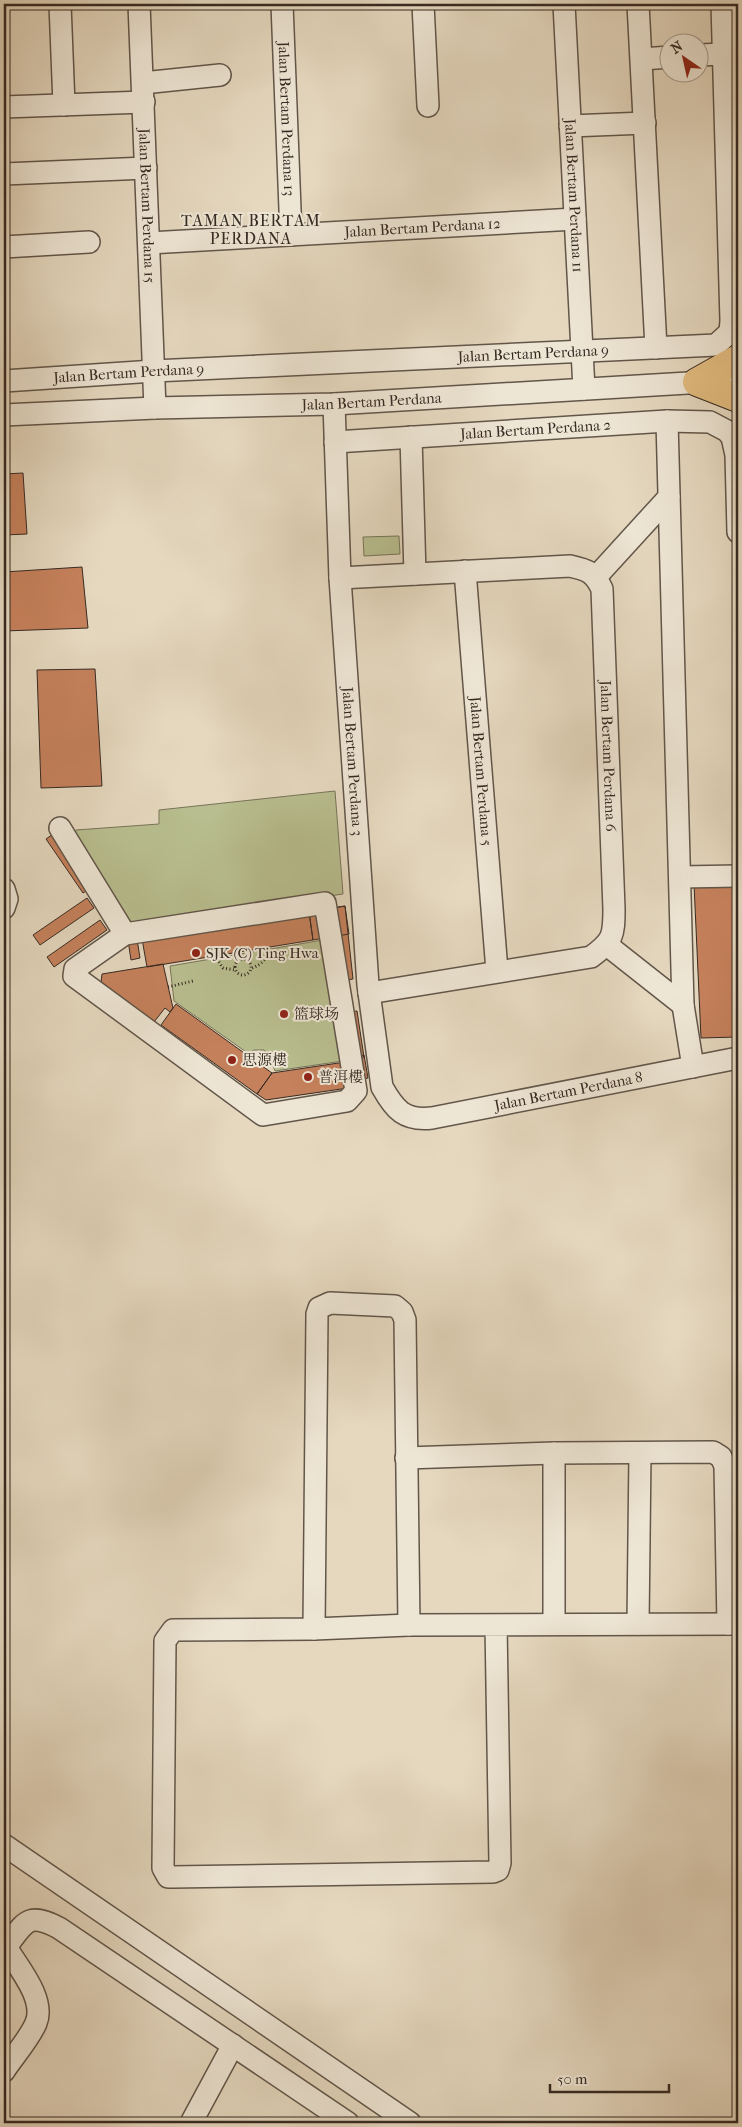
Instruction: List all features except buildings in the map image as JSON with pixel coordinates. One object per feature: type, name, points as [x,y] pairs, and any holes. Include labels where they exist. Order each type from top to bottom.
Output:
[{"type":"main road","points":[[697,382],[738,359]]},
{"type":"main road","points":[[697,382],[738,398]]},
{"type":"street","points":[[60,4],[64,105]]},
{"type":"street","name":"Jalan Bertam Perdana 15","points":[[139,4],[144,92],[155,408]]},
{"type":"street","name":"Jalan Bertam Perdana 13","points":[[282,4],[291,235]]},
{"type":"street","points":[[423,4],[428,106]]},
{"type":"street","name":"Jalan Bertam Perdana 11","points":[[564,4],[584,389]]},
{"type":"street","points":[[638,4],[656,348]]},
{"type":"street","name":"Jalan Bertam Perdana 9","points":[[4,381],[716,345],[730,332],[731,311],[722,4]]},
{"type":"street","points":[[710,55],[723,54]]},
{"type":"street","points":[[642,59],[660,58]]},
{"type":"street","points":[[4,107],[64,105],[144,92],[220,75]]},
{"type":"street","points":[[570,126],[645,122]]},
{"type":"street","points":[[4,174],[146,168]]},
{"type":"street","name":"Jalan Bertam Perdana 12","points":[[149,243],[575,218]]},
{"type":"street","points":[[4,247],[88,242]]},
{"type":"street","name":"Jalan Bertam Perdana","points":[[4,415],[155,408],[334,404],[738,380]]},
{"type":"street","name":"Jalan Bertam Perdana 3","points":[[334,404],[340,578],[369,993],[382,1087],[398,1111]]},
{"type":"street","points":[[667,421],[683,1005],[693,1067]]},
{"type":"street","name":"Jalan Bertam Perdana 2","points":[[335,442],[667,421],[710,422],[719,425],[732,437],[736,455],[738,532]]},
{"type":"street","points":[[411,437],[415,574]]},
{"type":"street","points":[[340,578],[570,566],[592,574],[669,498]]},
{"type":"street","name":"Jalan Bertam Perdana 5","points":[[465,571],[497,972]]},
{"type":"street","name":"Jalan Bertam Perdana 6","points":[[592,574],[602,589],[614,910],[614,929],[607,945]]},
{"type":"street","points":[[60,828],[125,934]]},
{"type":"street","points":[[680,878],[738,876]]},
{"type":"street","points":[[4,889],[6,899],[4,908]]},
{"type":"street","points":[[325,903],[356,1090],[347,1101],[264,1115],[74,976],[75,969],[125,934],[325,903]]},
{"type":"street","points":[[341,999],[591,957],[607,945],[683,1005]]},
{"type":"street","name":"Jalan Bertam Perdana 8","points":[[398,1111],[407,1117],[419,1120],[432,1118],[738,1058]]},
{"type":"street","points":[[314,1629],[317,1314],[319,1308],[330,1303],[395,1306],[402,1312],[405,1320],[410,1626]]},
{"type":"street","points":[[406,1458],[713,1452],[721,1457],[725,1466],[733,1624],[554,1624],[173,1630],[165,1641],[163,1868],[168,1877],[493,1872],[498,1870],[500,1863],[496,1625]]},
{"type":"street","points":[[638,1624],[640,1453]]},
{"type":"street","points":[[554,1454],[554,1624]]},
{"type":"street","points":[[4,1845],[410,2123]]},
{"type":"street","points":[[4,2071],[36,2023],[39,2011],[37,1998],[6,1947],[27,1921],[36,1919],[58,1928],[348,2123]]},
{"type":"street","points":[[191,2123],[233,2045]]},
{"type":"path","points":[[215,956],[223,968],[235,970],[244,976],[252,968],[265,961],[268,947]]},
{"type":"path","points":[[235,970],[237,962],[242,959],[249,961],[252,968]]},
{"type":"path","points":[[168,986],[193,981]]},
{"type":"green space","points":[[399,536],[400,554],[364,556],[363,537]]},
{"type":"green space","points":[[335,791],[343,894],[133,925],[72,838],[76,830],[159,824],[159,810]]},
{"type":"green space","points":[[323,940],[343,1061],[275,1071],[264,1050],[254,1050],[249,1054],[174,1001],[170,966]]},
{"type":"place","name":"SJK (C) Ting Hwa","points":[[196,953]]},
{"type":"place","name":"篮球场","points":[[284,1014]]},
{"type":"place","name":"思源樓","points":[[232,1060]]},
{"type":"place","name":"普洱樓","points":[[308,1077]]},
{"type":"district","name":"TAMAN BERTAM PERDANA","points":[[251,229]]}]
